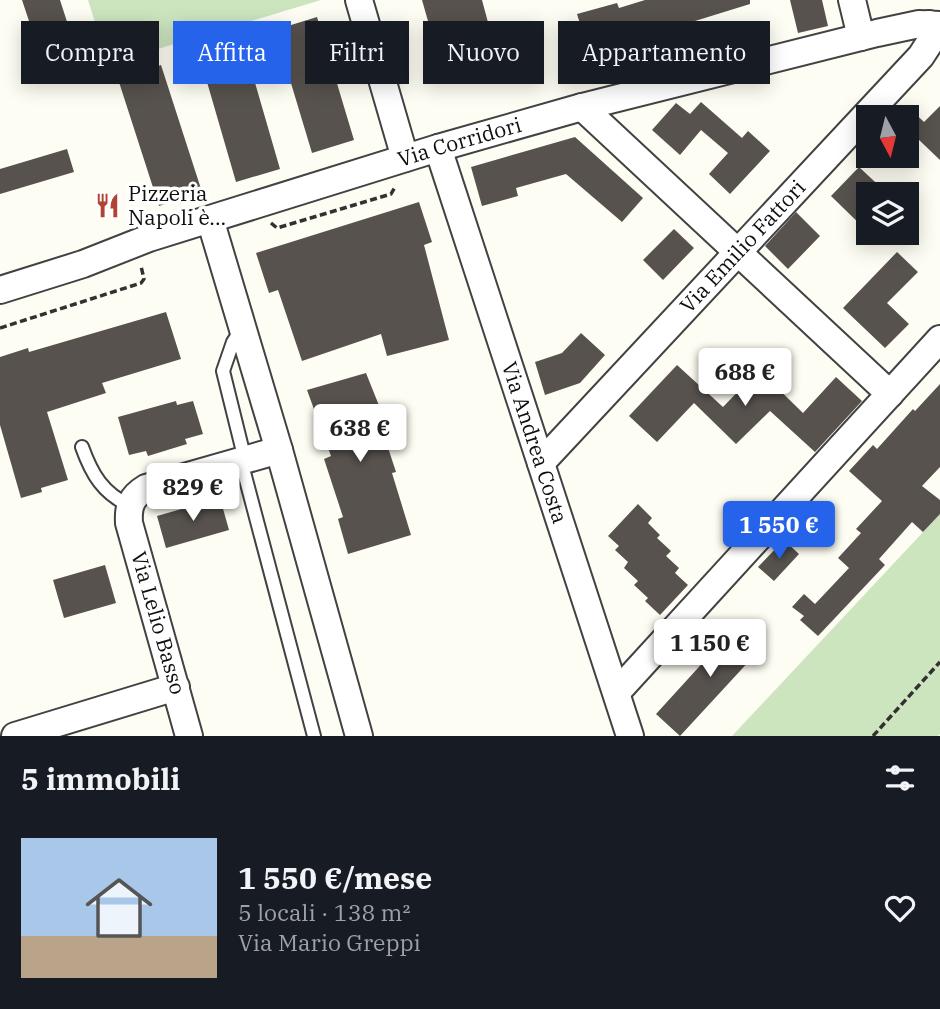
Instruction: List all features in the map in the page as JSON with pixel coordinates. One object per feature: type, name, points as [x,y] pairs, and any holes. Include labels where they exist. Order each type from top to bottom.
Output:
[{"type":"street","points":[[359,0],[405,158]]},
{"type":"street","points":[[852,0],[861,37]]},
{"type":"street","name":"Via Corridori","points":[[0,290],[83,264],[149,238],[438,148],[582,107],[905,26],[936,22]]},
{"type":"street","name":"Via Emilio Fattori","points":[[541,463],[921,56],[930,42],[936,22]]},
{"type":"street","points":[[582,107],[890,394]]},
{"type":"street","name":"Via Andrea Costa","points":[[438,148],[630,736]]},
{"type":"street","points":[[210,219],[279,450],[359,736]]},
{"type":"street","points":[[617,692],[940,339]]},
{"type":"street","points":[[130,506],[132,500],[146,488],[279,450]]},
{"type":"street","name":"Via Lelio Basso","points":[[130,506],[129,523],[190,736]]},
{"type":"street","points":[[15,736],[176,687]]},
{"type":"lane","points":[[243,327],[233,342],[223,372],[243,461],[314,736]]},
{"type":"lane","points":[[82,447],[93,476],[115,499],[130,506]]},
{"type":"path","points":[[873,736],[940,662]]},
{"type":"green space","points":[[88,0],[321,0],[251,21],[173,21],[173,44],[159,49],[159,21],[95,21]]},
{"type":"green space","points":[[940,514],[940,734],[732,736]]},
{"type":"building","points":[[22,0],[60,0],[67,21],[29,21]]},
{"type":"building","points":[[422,0],[482,0],[488,21],[428,21]]},
{"type":"building","points":[[645,0],[750,0],[750,4],[695,21],[579,21],[577,14],[617,3],[619,8]]},
{"type":"building","points":[[790,0],[822,0],[828,26],[798,33]]},
{"type":"building","points":[[317,17],[318,21],[305,21],[305,84],[337,84],[354,140],[312,153],[291,83],[291,25]]},
{"type":"building","points":[[161,65],[202,192],[159,206],[120,84],[159,84]]},
{"type":"building","points":[[208,84],[255,84],[280,169],[236,182]]},
{"type":"building","points":[[701,102],[742,138],[748,131],[770,151],[730,194],[709,174],[728,153],[701,130],[680,155],[652,130],[676,103],[690,114]]},
{"type":"building","points":[[940,106],[940,160],[919,140],[919,117],[924,122]]},
{"type":"building","points":[[575,137],[643,198],[622,222],[566,174],[516,188],[518,196],[482,206],[471,167]]},
{"type":"building","points":[[67,149],[74,172],[0,194],[0,169]]},
{"type":"building","points":[[858,168],[875,182],[856,182],[856,220],[831,196]]},
{"type":"building","points":[[419,202],[432,242],[424,245],[449,340],[387,356],[381,334],[302,361],[278,290],[269,293],[256,253]]},
{"type":"building","points":[[796,212],[820,236],[788,269],[765,246]]},
{"type":"building","points":[[674,229],[694,248],[663,280],[643,260]]},
{"type":"building","points":[[897,252],[918,272],[887,303],[909,324],[885,348],[843,308]]},
{"type":"building","points":[[166,312],[181,359],[102,383],[106,393],[47,412],[68,480],[41,488],[42,492],[21,498],[0,425],[0,357],[28,348],[29,352]]},
{"type":"building","points":[[581,333],[605,355],[580,383],[545,395],[535,362],[562,353]]},
{"type":"building","points":[[677,365],[723,407],[759,370],[803,413],[836,377],[862,401],[815,452],[770,411],[736,444],[694,403],[657,442],[629,416]]},
{"type":"building","points":[[366,373],[382,413],[377,414],[396,472],[392,473],[411,535],[348,554],[338,519],[343,517],[324,459],[331,456],[307,390]]},
{"type":"building","points":[[940,384],[940,467],[922,486],[940,500],[940,514],[923,532],[912,522],[879,559],[885,565],[818,636],[800,620],[804,616],[792,607],[804,594],[815,604],[849,568],[838,558],[861,533],[856,529],[882,501],[849,471],[873,445],[877,449]]},
{"type":"building","points":[[176,401],[177,405],[193,401],[203,434],[185,439],[187,444],[148,456],[146,451],[129,455],[118,417]]},
{"type":"building","points":[[220,498],[229,530],[166,548],[157,516]]},
{"type":"building","points":[[638,504],[652,518],[648,523],[660,535],[657,538],[671,551],[666,556],[679,568],[675,573],[688,585],[660,615],[645,601],[648,598],[634,585],[638,581],[624,568],[628,562],[615,550],[619,546],[608,536]]},
{"type":"building","points":[[784,540],[799,554],[774,581],[758,567]]},
{"type":"building","points":[[105,565],[116,603],[64,618],[53,580]]},
{"type":"building","points":[[739,623],[764,645],[680,736],[656,714]]},
{"type":"place","name":"Pizzeria Napoli è...","points":[[108,206]]}]
